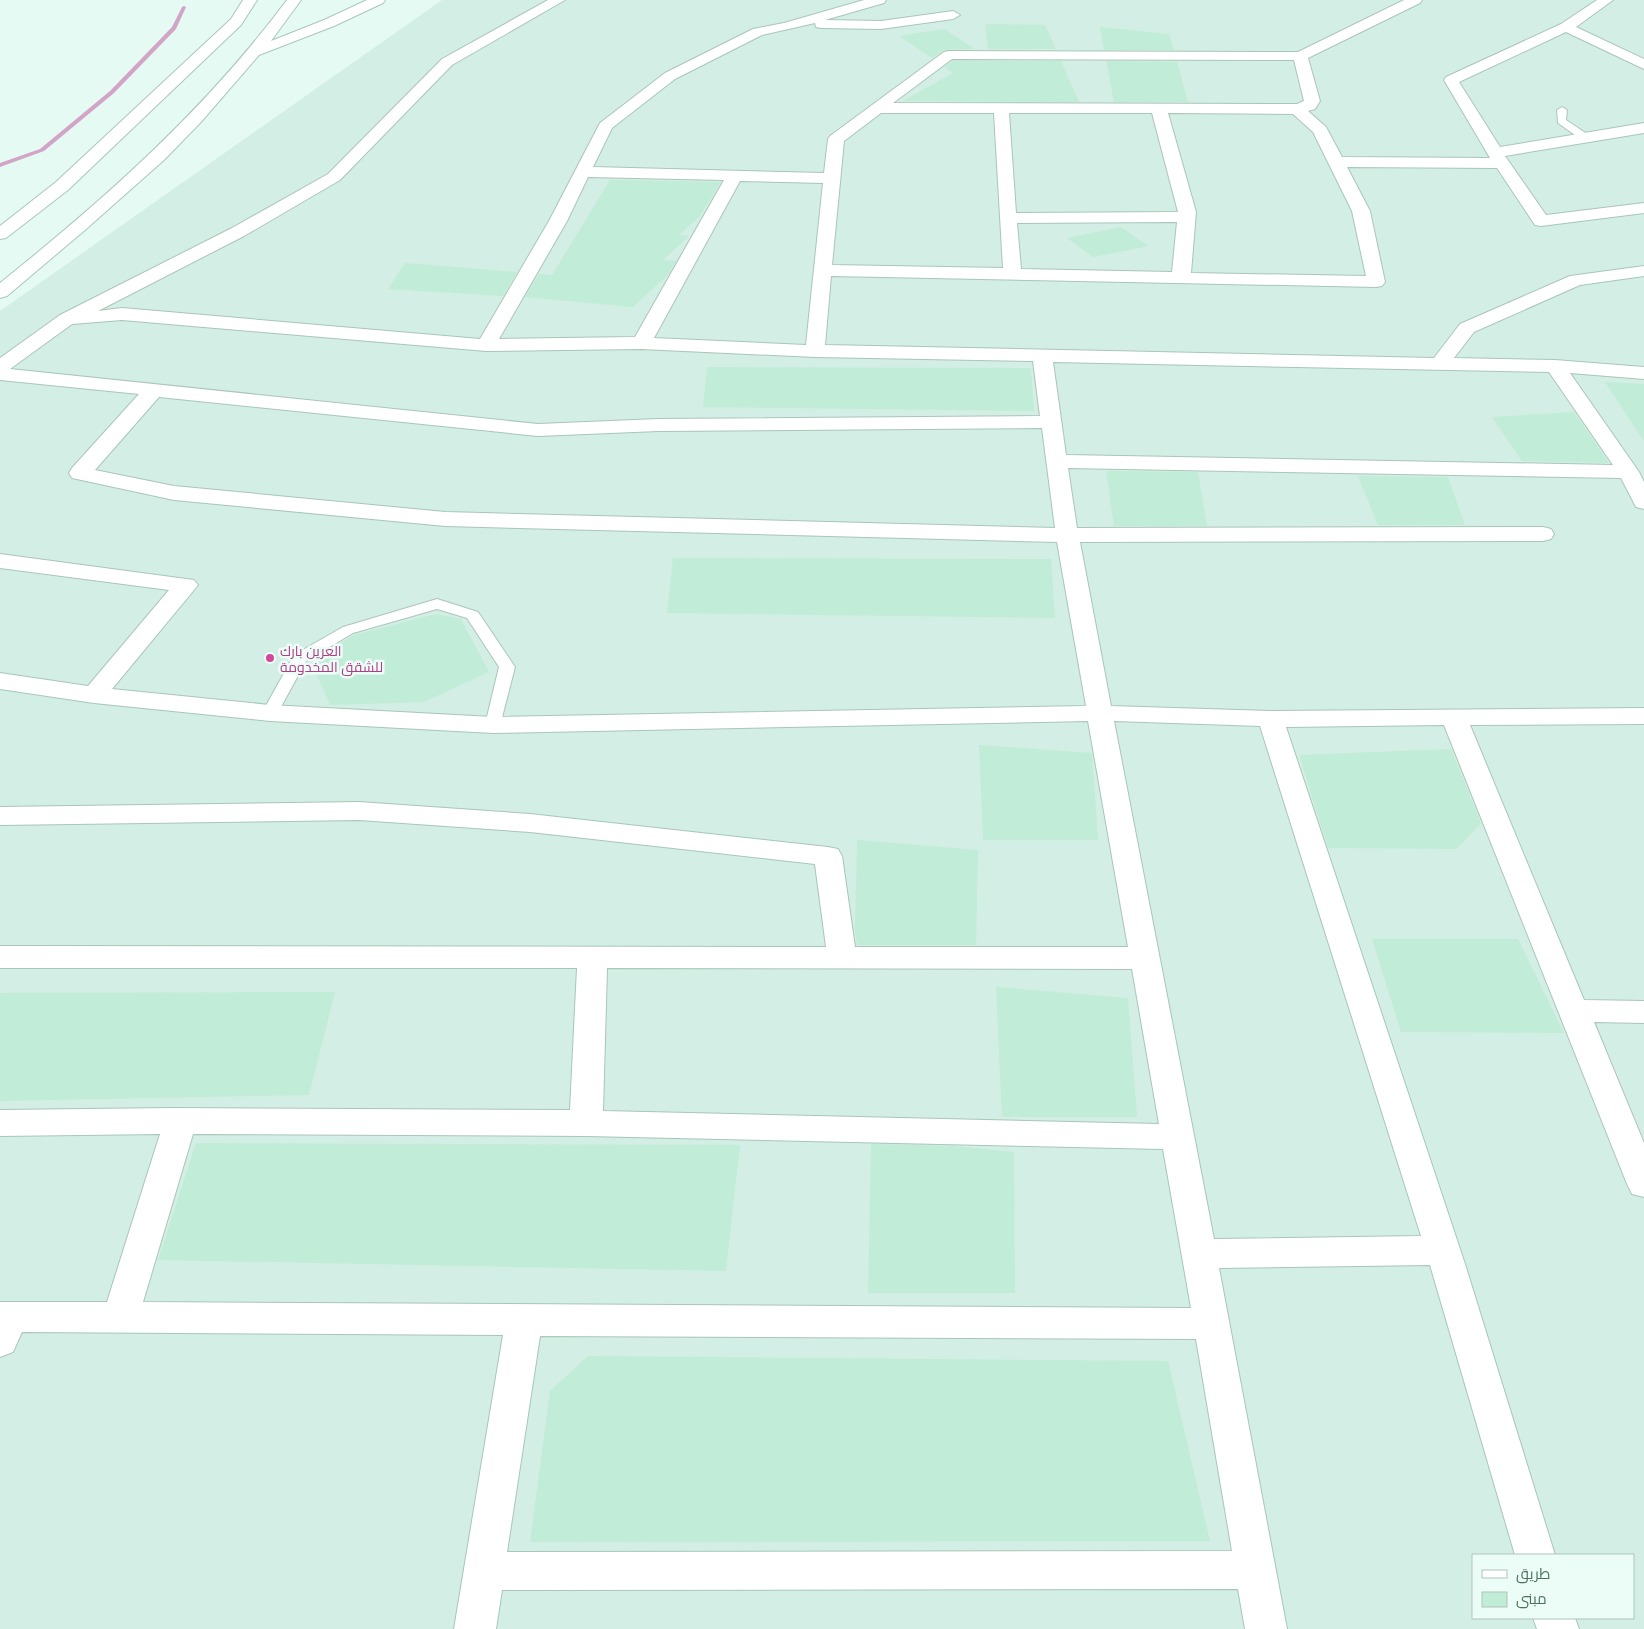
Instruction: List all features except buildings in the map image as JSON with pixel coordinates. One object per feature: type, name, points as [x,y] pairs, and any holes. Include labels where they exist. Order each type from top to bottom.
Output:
[{"type":"street","points":[[0,234],[62,186],[236,22],[250,0]]},
{"type":"street","points":[[0,292],[126,185],[209,104],[256,52],[294,0]]},
{"type":"street","points":[[256,52],[329,23],[378,0]]},
{"type":"street","points":[[0,367],[68,319],[238,232],[334,177],[447,62],[518,20],[558,0]]},
{"type":"street","points":[[486,345],[558,221],[605,126],[670,76],[758,32],[797,24],[879,0]]},
{"type":"street","points":[[815,352],[836,139],[949,55],[1300,56],[1415,0]]},
{"type":"street","points":[[1606,0],[1566,27],[1451,80],[1498,158],[1541,221],[1644,208]]},
{"type":"street","points":[[797,24],[881,25],[953,15]]},
{"type":"street","points":[[1566,27],[1644,66]]},
{"type":"street","points":[[876,108],[1297,109],[1310,106],[1312,101],[1300,56]]},
{"type":"street","points":[[1001,108],[1012,274]]},
{"type":"street","points":[[1159,109],[1187,212],[1181,278]]},
{"type":"street","points":[[822,270],[1376,282],[1361,211],[1320,130],[1297,109]]},
{"type":"street","points":[[1336,162],[1498,158],[1586,138],[1644,128]]},
{"type":"street","points":[[582,172],[832,178]]},
{"type":"street","points":[[641,343],[735,175]]},
{"type":"street","points":[[1008,218],[1187,218]]},
{"type":"street","points":[[1439,364],[1467,328],[1576,280],[1635,272],[1644,284]]},
{"type":"street","points":[[68,319],[122,314],[486,345],[641,343],[815,352],[1554,366],[1644,373]]},
{"type":"street","points":[[1042,356],[1067,535],[1266,1629]]},
{"type":"street","points":[[1554,366],[1628,472],[1644,502]]},
{"type":"street","points":[[0,374],[538,430],[658,425],[1051,422]]},
{"type":"street","points":[[154,390],[80,473],[174,493],[445,518],[1067,535],[1543,534]]},
{"type":"street","points":[[1057,461],[1628,472]]},
{"type":"street","points":[[0,561],[186,585],[94,695]]},
{"type":"street","points":[[0,681],[94,695],[270,713],[493,725],[1099,713],[1271,719],[1644,716]]},
{"type":"street","points":[[1271,719],[1442,1250],[1535,1554]]},
{"type":"street","points":[[1454,719],[1572,1012],[1644,1184]]},
{"type":"street","points":[[0,816],[359,812],[530,824],[828,856],[842,958]]},
{"type":"street","points":[[0,957],[1144,958]]},
{"type":"street","points":[[586,1123],[592,958]]},
{"type":"street","points":[[1572,1012],[1644,1012]]},
{"type":"street","points":[[0,1123],[180,1121],[586,1123],[1178,1137]]},
{"type":"street","points":[[120,1318],[180,1121]]},
{"type":"street","points":[[1199,1254],[1442,1250]]},
{"type":"street","points":[[4,1325],[120,1318],[1212,1324]]},
{"type":"street","points":[[475,1629],[524,1320]]},
{"type":"street","points":[[484,1571],[1255,1570]]},
{"type":"lane","points":[[1562,110],[1561,121],[1586,138]]},
{"type":"lane","points":[[270,713],[300,658],[348,630],[437,604],[473,615],[507,667],[493,725]]},
{"type":"shaded area","points":[[442,0],[1644,0],[1644,1629],[0,1629],[0,311]]},
{"type":"waterway","points":[[0,165],[42,150],[112,92],[174,28],[184,7]]},
{"type":"place","name":"العرين بارك للشقق المخدومة","points":[[270,658]]}]
